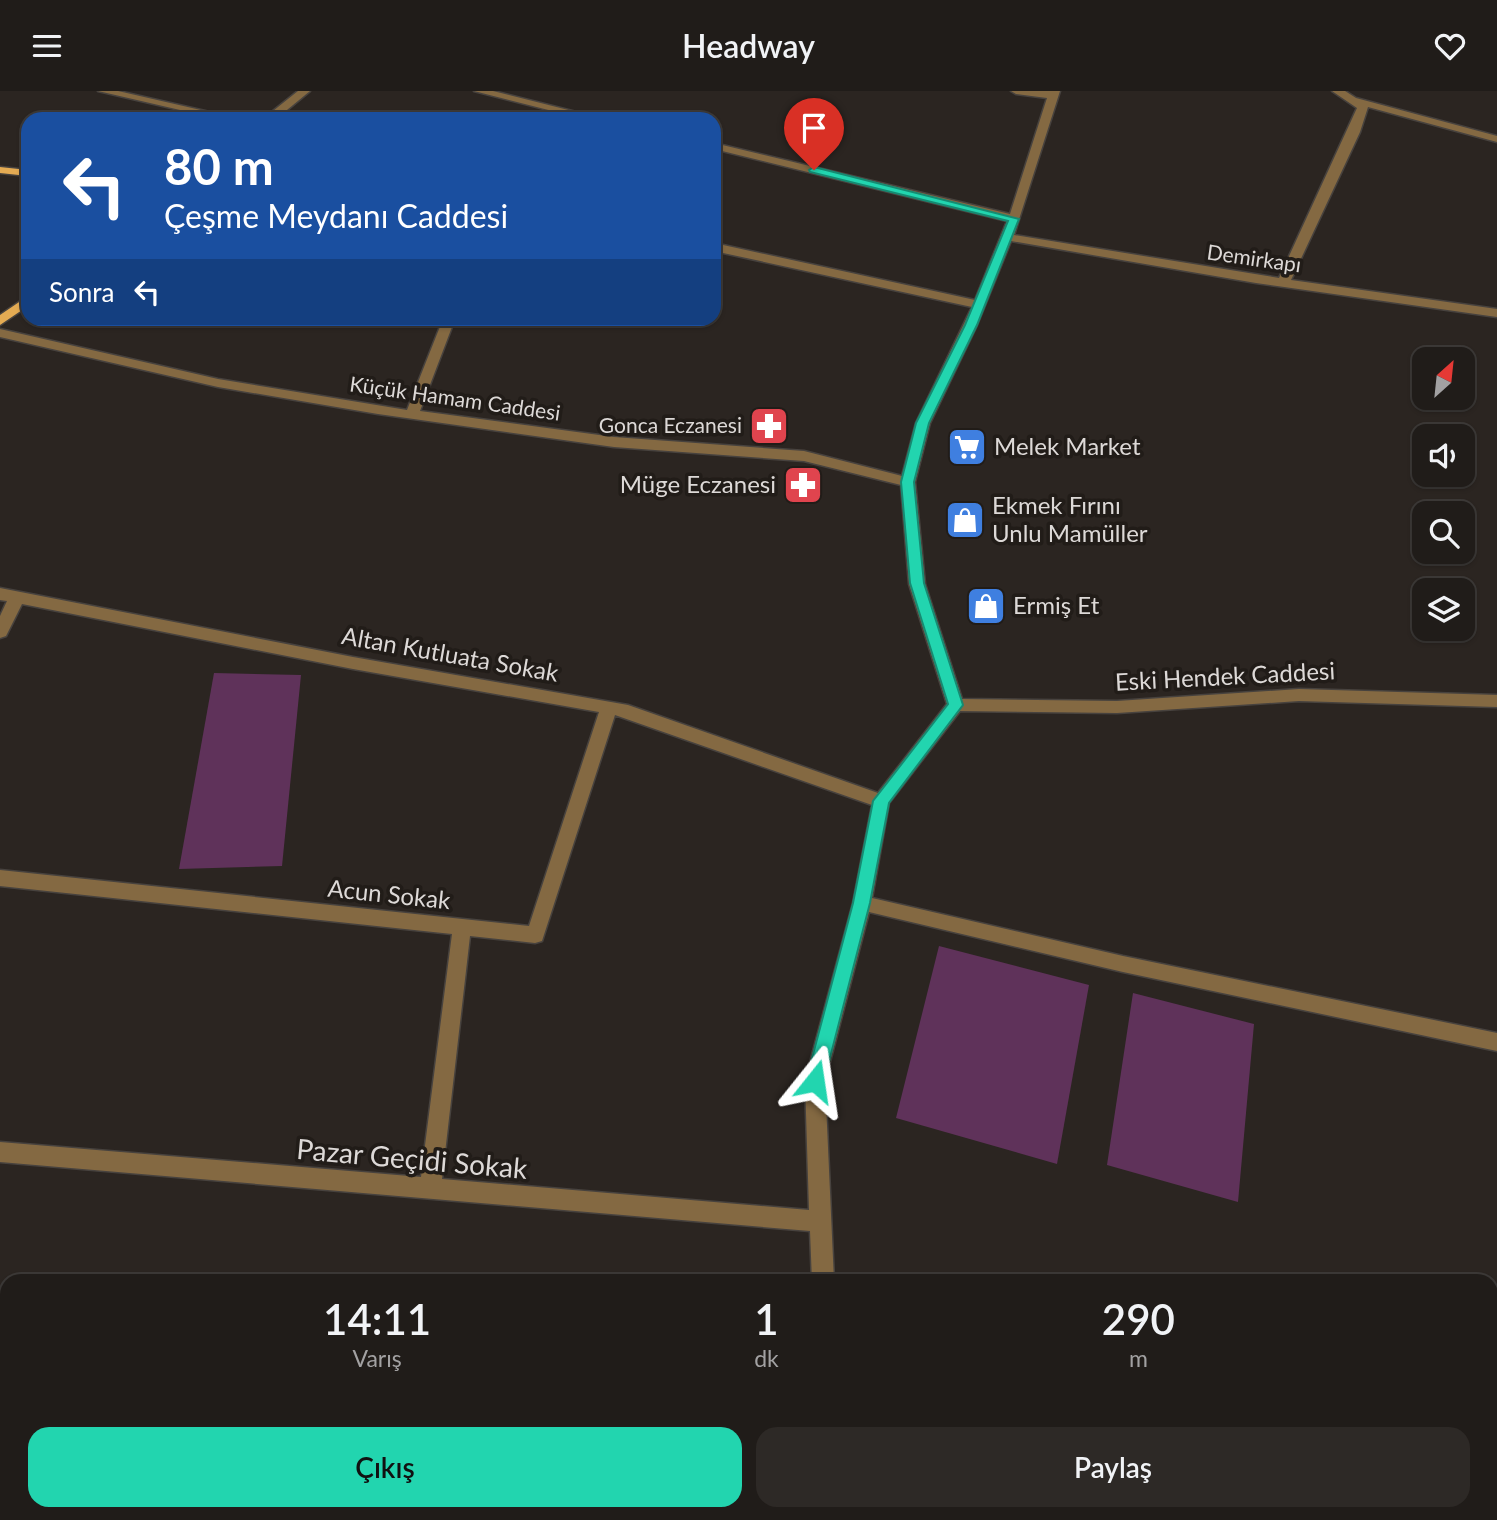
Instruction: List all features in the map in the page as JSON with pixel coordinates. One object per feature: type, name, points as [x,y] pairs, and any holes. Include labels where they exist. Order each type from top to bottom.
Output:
[{"type":"main road","points":[[0,170],[21,172]]},
{"type":"main road","points":[[0,321],[21,305]]},
{"type":"street","points":[[103,91],[201,112]]},
{"type":"street","points":[[278,112],[305,91]]},
{"type":"street","points":[[479,91],[568,112]]},
{"type":"street","points":[[823,1274],[815,1081],[862,903],[881,801],[956,705],[917,583],[908,482],[923,423],[979,305],[1014,219],[1054,94],[1016,91]]},
{"type":"street","points":[[1337,91],[1357,101],[1497,139]]},
{"type":"street","points":[[1283,283],[1354,132],[1363,107],[1357,101]]},
{"type":"street","points":[[721,148],[1014,219]]},
{"type":"street","name":"Demirkapı","points":[[1006,237],[1283,283],[1497,313]]},
{"type":"street","points":[[721,249],[979,305]]},
{"type":"street","points":[[412,415],[446,326]]},
{"type":"street","name":"Küçük Hamam Caddesi","points":[[0,333],[218,383],[412,415],[614,442],[804,456],[908,482]]},
{"type":"street","name":"Altan Kutluata Sokak","points":[[0,594],[353,663],[628,711],[881,801]]},
{"type":"street","points":[[0,632],[17,597]]},
{"type":"street","name":"Eski Hendek Caddesi","points":[[956,705],[1117,707],[1299,695],[1497,701]]},
{"type":"street","name":"Acun Sokak","points":[[0,878],[535,936],[609,708]]},
{"type":"street","points":[[862,903],[1123,964],[1497,1042]]},
{"type":"street","points":[[430,1188],[462,927]]},
{"type":"street","name":"Pazar Geçidi Sokak","points":[[0,1152],[820,1221]]},
{"type":"building","points":[[214,673],[301,675],[282,866],[179,869]]},
{"type":"building","points":[[939,946],[1089,985],[1057,1164],[896,1118]]},
{"type":"building","points":[[1133,993],[1254,1024],[1238,1202],[1107,1165]]},
{"type":"place","name":"Gonca Eczanesi","points":[[769,426]]},
{"type":"place","name":"Melek Market","points":[[967,447]]},
{"type":"place","name":"Müge Eczanesi","points":[[803,485]]},
{"type":"place","name":"Ekmek Fırını Unlu Mamüller","points":[[965,520]]},
{"type":"place","name":"Ermiş Et","points":[[986,606]]},
{"type":"route","points":[[814,170],[1014,219],[971,325],[923,423],[908,482],[917,583],[956,705],[881,801],[862,903],[815,1081]]}]
